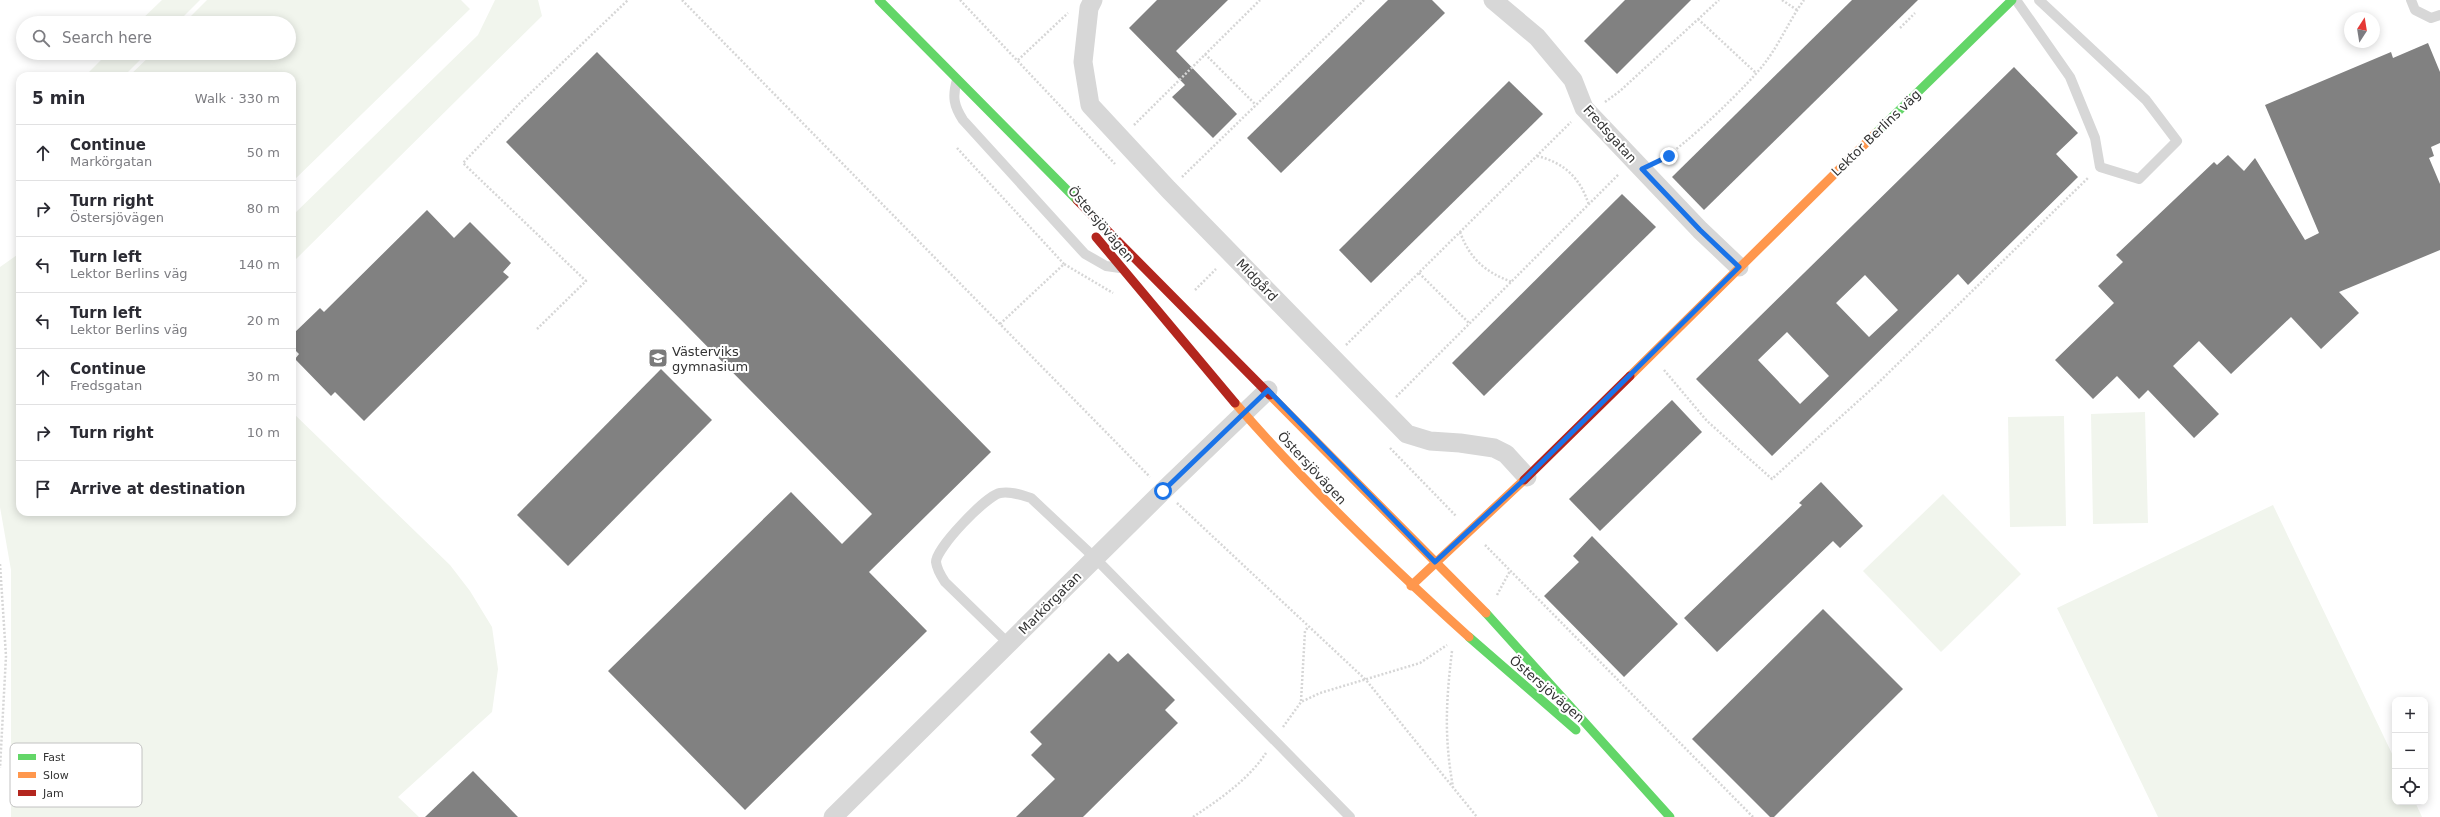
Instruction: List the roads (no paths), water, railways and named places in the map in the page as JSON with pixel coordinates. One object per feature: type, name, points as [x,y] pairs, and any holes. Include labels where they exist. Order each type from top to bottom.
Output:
[{"type":"main road","name":"Östersjövägen","points":[[879,0],[1004,128],[1268,390],[1485,612],[1670,817]]},
{"type":"main road","name":"Lektor Berlins väg","points":[[1411,586],[1527,477],[2012,0]]},
{"type":"main road","name":"Östersjövägen","points":[[1004,128],[1070,207]]},
{"type":"main road","name":"Östersjövägen","points":[[1091,231],[1244,414],[1325,501],[1411,586],[1463,633],[1642,787]]},
{"type":"street","name":"Fredsgatan","points":[[1493,0],[1536,37],[1573,80],[1587,111],[1700,230],[1739,267]]},
{"type":"street","name":"Midgård","points":[[1091,4],[1083,62],[1090,105],[1120,138],[1168,190],[1407,434],[1430,442],[1460,443],[1494,448],[1506,454],[1527,477]]},
{"type":"street","name":"Markörgatan","points":[[833,817],[1163,491],[1268,390]]},
{"type":"lane","points":[[2016,0],[2070,77],[2094,138],[2100,167],[2140,179],[2177,141],[2146,100],[2039,0]]},
{"type":"lane","points":[[2411,0],[2415,10],[2431,18],[2440,15]]},
{"type":"lane","points":[[957,80],[954,100],[955,108],[963,120],[1084,254],[1106,266],[1121,268]]},
{"type":"lane","points":[[1009,644],[945,582],[938,571],[936,561],[940,549],[988,499],[1000,494],[1018,493],[1031,498],[1096,558],[1350,817]]},
{"type":"place","name":"Västerviks gymnasium","points":[[658,358]]}]
